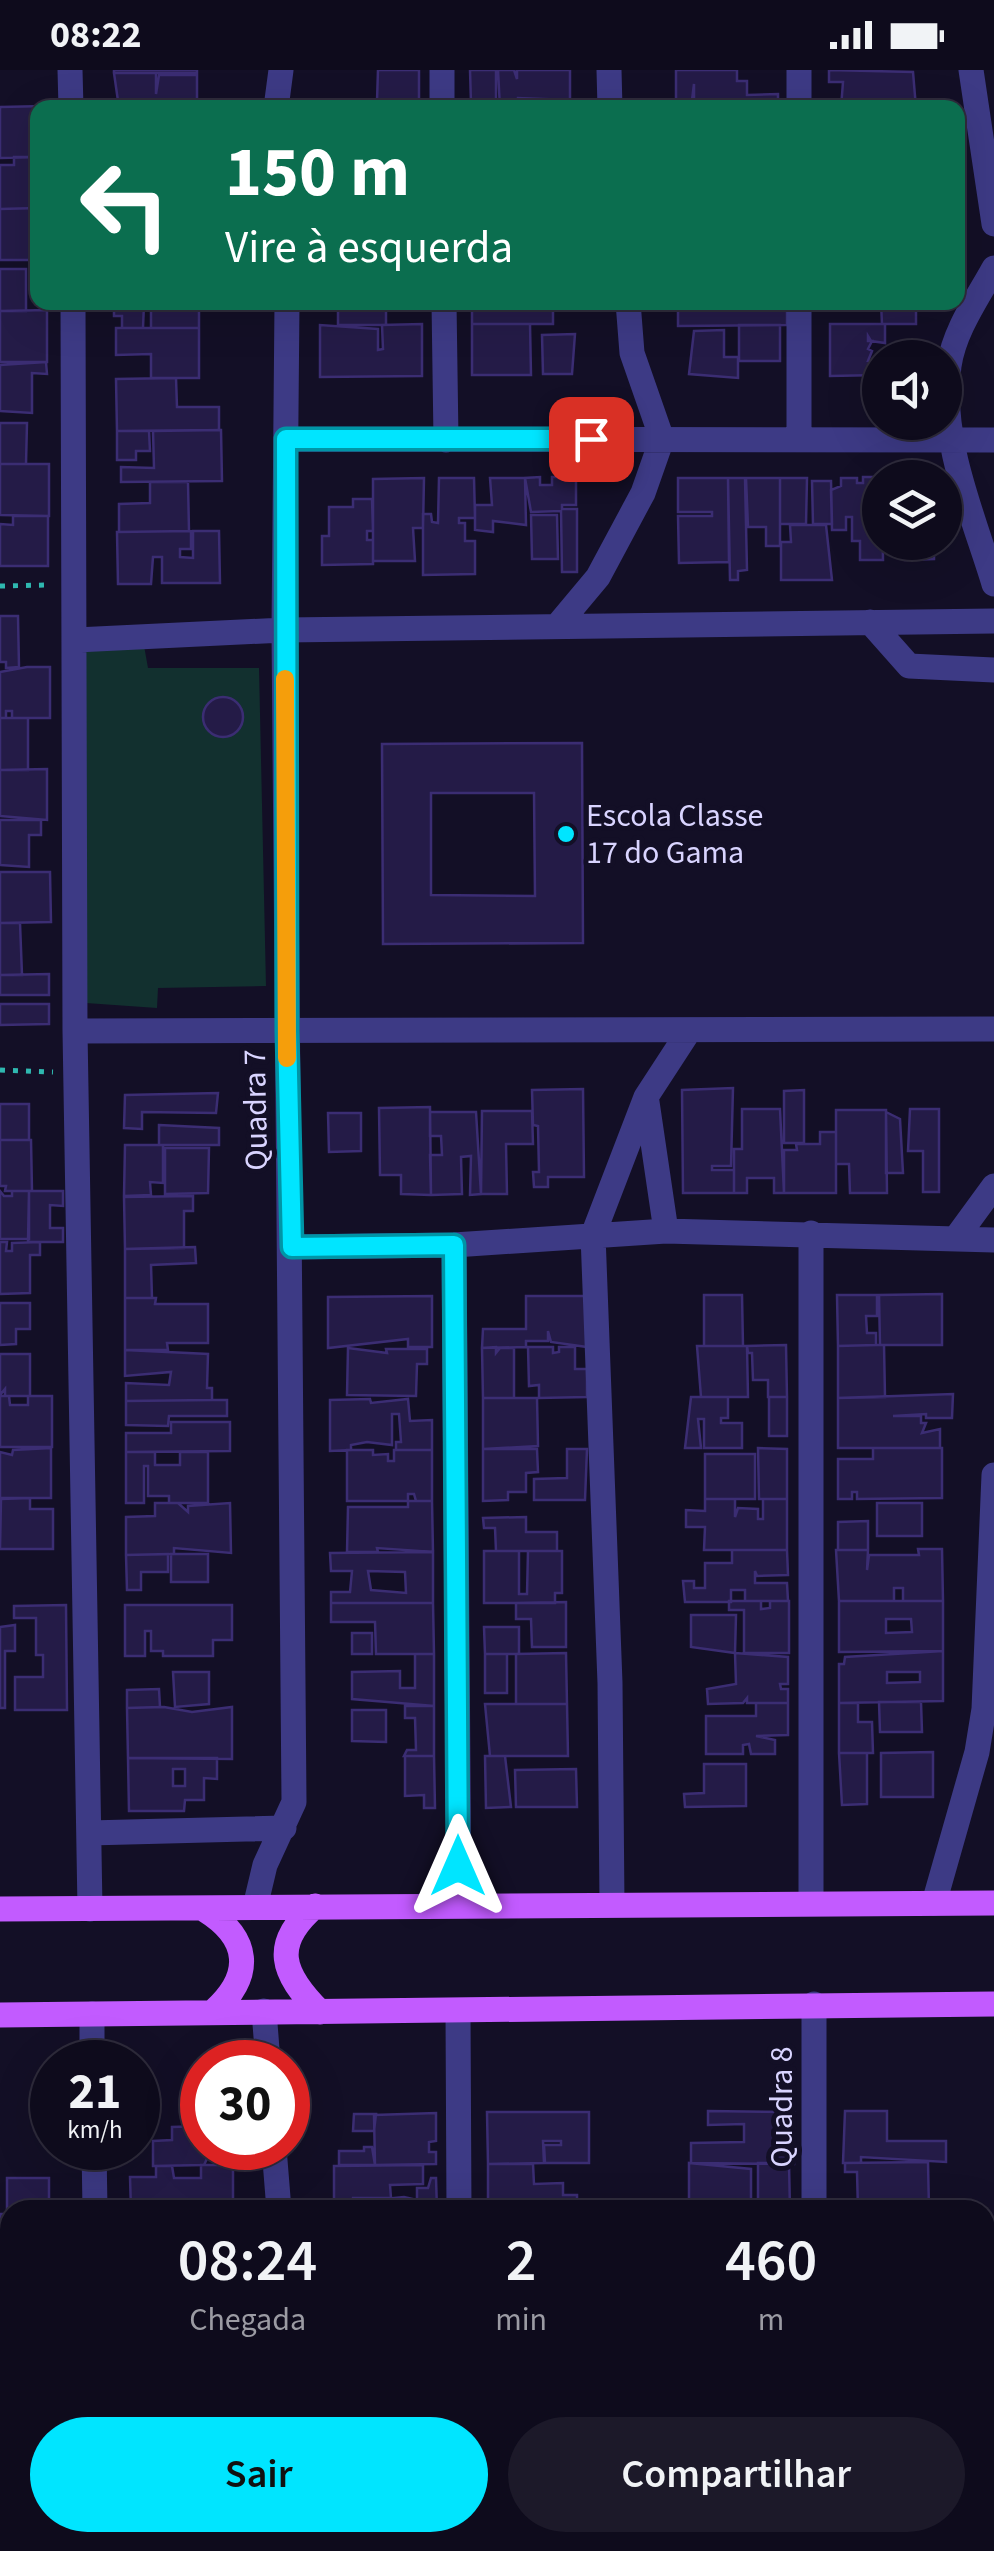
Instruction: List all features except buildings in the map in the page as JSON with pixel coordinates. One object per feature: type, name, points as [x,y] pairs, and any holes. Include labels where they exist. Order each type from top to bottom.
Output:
[{"type":"main road","points":[[0,1909],[994,1904]]},
{"type":"main road","points":[[316,1906],[295,1924],[284,1948],[292,1977],[320,2012]]},
{"type":"main road","points":[[205,1910],[226,1923],[240,1953],[237,1985],[214,2010]]},
{"type":"main road","points":[[0,2015],[994,2004]]},
{"type":"street","points":[[70,70],[70,100]]},
{"type":"street","points":[[277,100],[281,70]]},
{"type":"street","points":[[442,70],[442,100]]},
{"type":"street","points":[[609,70],[610,100]]},
{"type":"street","points":[[798,70],[799,100]]},
{"type":"street","points":[[971,70],[994,224]]},
{"type":"street","points":[[957,340],[994,268]]},
{"type":"street","points":[[73,310],[75,1031],[90,1909]]},
{"type":"street","name":"Quadra 7","points":[[255,1907],[265,1865],[294,1802],[284,630],[287,310]]},
{"type":"street","points":[[444,310],[446,440]]},
{"type":"street","points":[[557,626],[598,577],[644,492],[662,439],[636,368],[629,310]]},
{"type":"street","points":[[799,310],[799,440]]},
{"type":"street","points":[[286,439],[862,440]]},
{"type":"street","points":[[951,440],[993,572]]},
{"type":"street","points":[[962,440],[994,440]]},
{"type":"street","points":[[76,640],[284,630],[994,621]]},
{"type":"street","points":[[870,622],[910,666],[994,670]]},
{"type":"street","points":[[75,1031],[994,1029]]},
{"type":"street","points":[[612,1904],[610,1683],[593,1235],[646,1097],[689,1031]]},
{"type":"street","points":[[646,1097],[666,1232]]},
{"type":"street","points":[[956,1238],[994,1186]]},
{"type":"street","points":[[292,1247],[454,1245],[666,1232],[994,1240]]},
{"type":"street","points":[[810,1902],[811,1233]]},
{"type":"street","points":[[454,1245],[459,1905]]},
{"type":"street","points":[[934,1903],[982,1724],[994,1475]]},
{"type":"street","points":[[89,1833],[284,1828]]},
{"type":"street","name":"Quadra 8","points":[[814,2004],[814,2200]]},
{"type":"street","points":[[264,2011],[266,2040]]},
{"type":"street","points":[[458,2012],[459,2200]]},
{"type":"street","points":[[92,2014],[92,2040]]},
{"type":"street","points":[[94,2170],[94,2200]]},
{"type":"street","points":[[276,2170],[278,2200]]},
{"type":"path","points":[[0,586],[76,585]]},
{"type":"path","points":[[0,1070],[76,1073]]},
{"type":"green space","points":[[143,640],[148,668],[259,668],[266,986],[158,988],[157,1008],[86,1003],[84,648]]},
{"type":"slow traffic","points":[[285,679],[287,1058]]},
{"type":"place","name":"Escola Classe 17 do Gama","points":[[566,834]]},
{"type":"route","points":[[458,1866],[454,1245],[292,1247],[284,630],[286,439],[591,439]]}]
